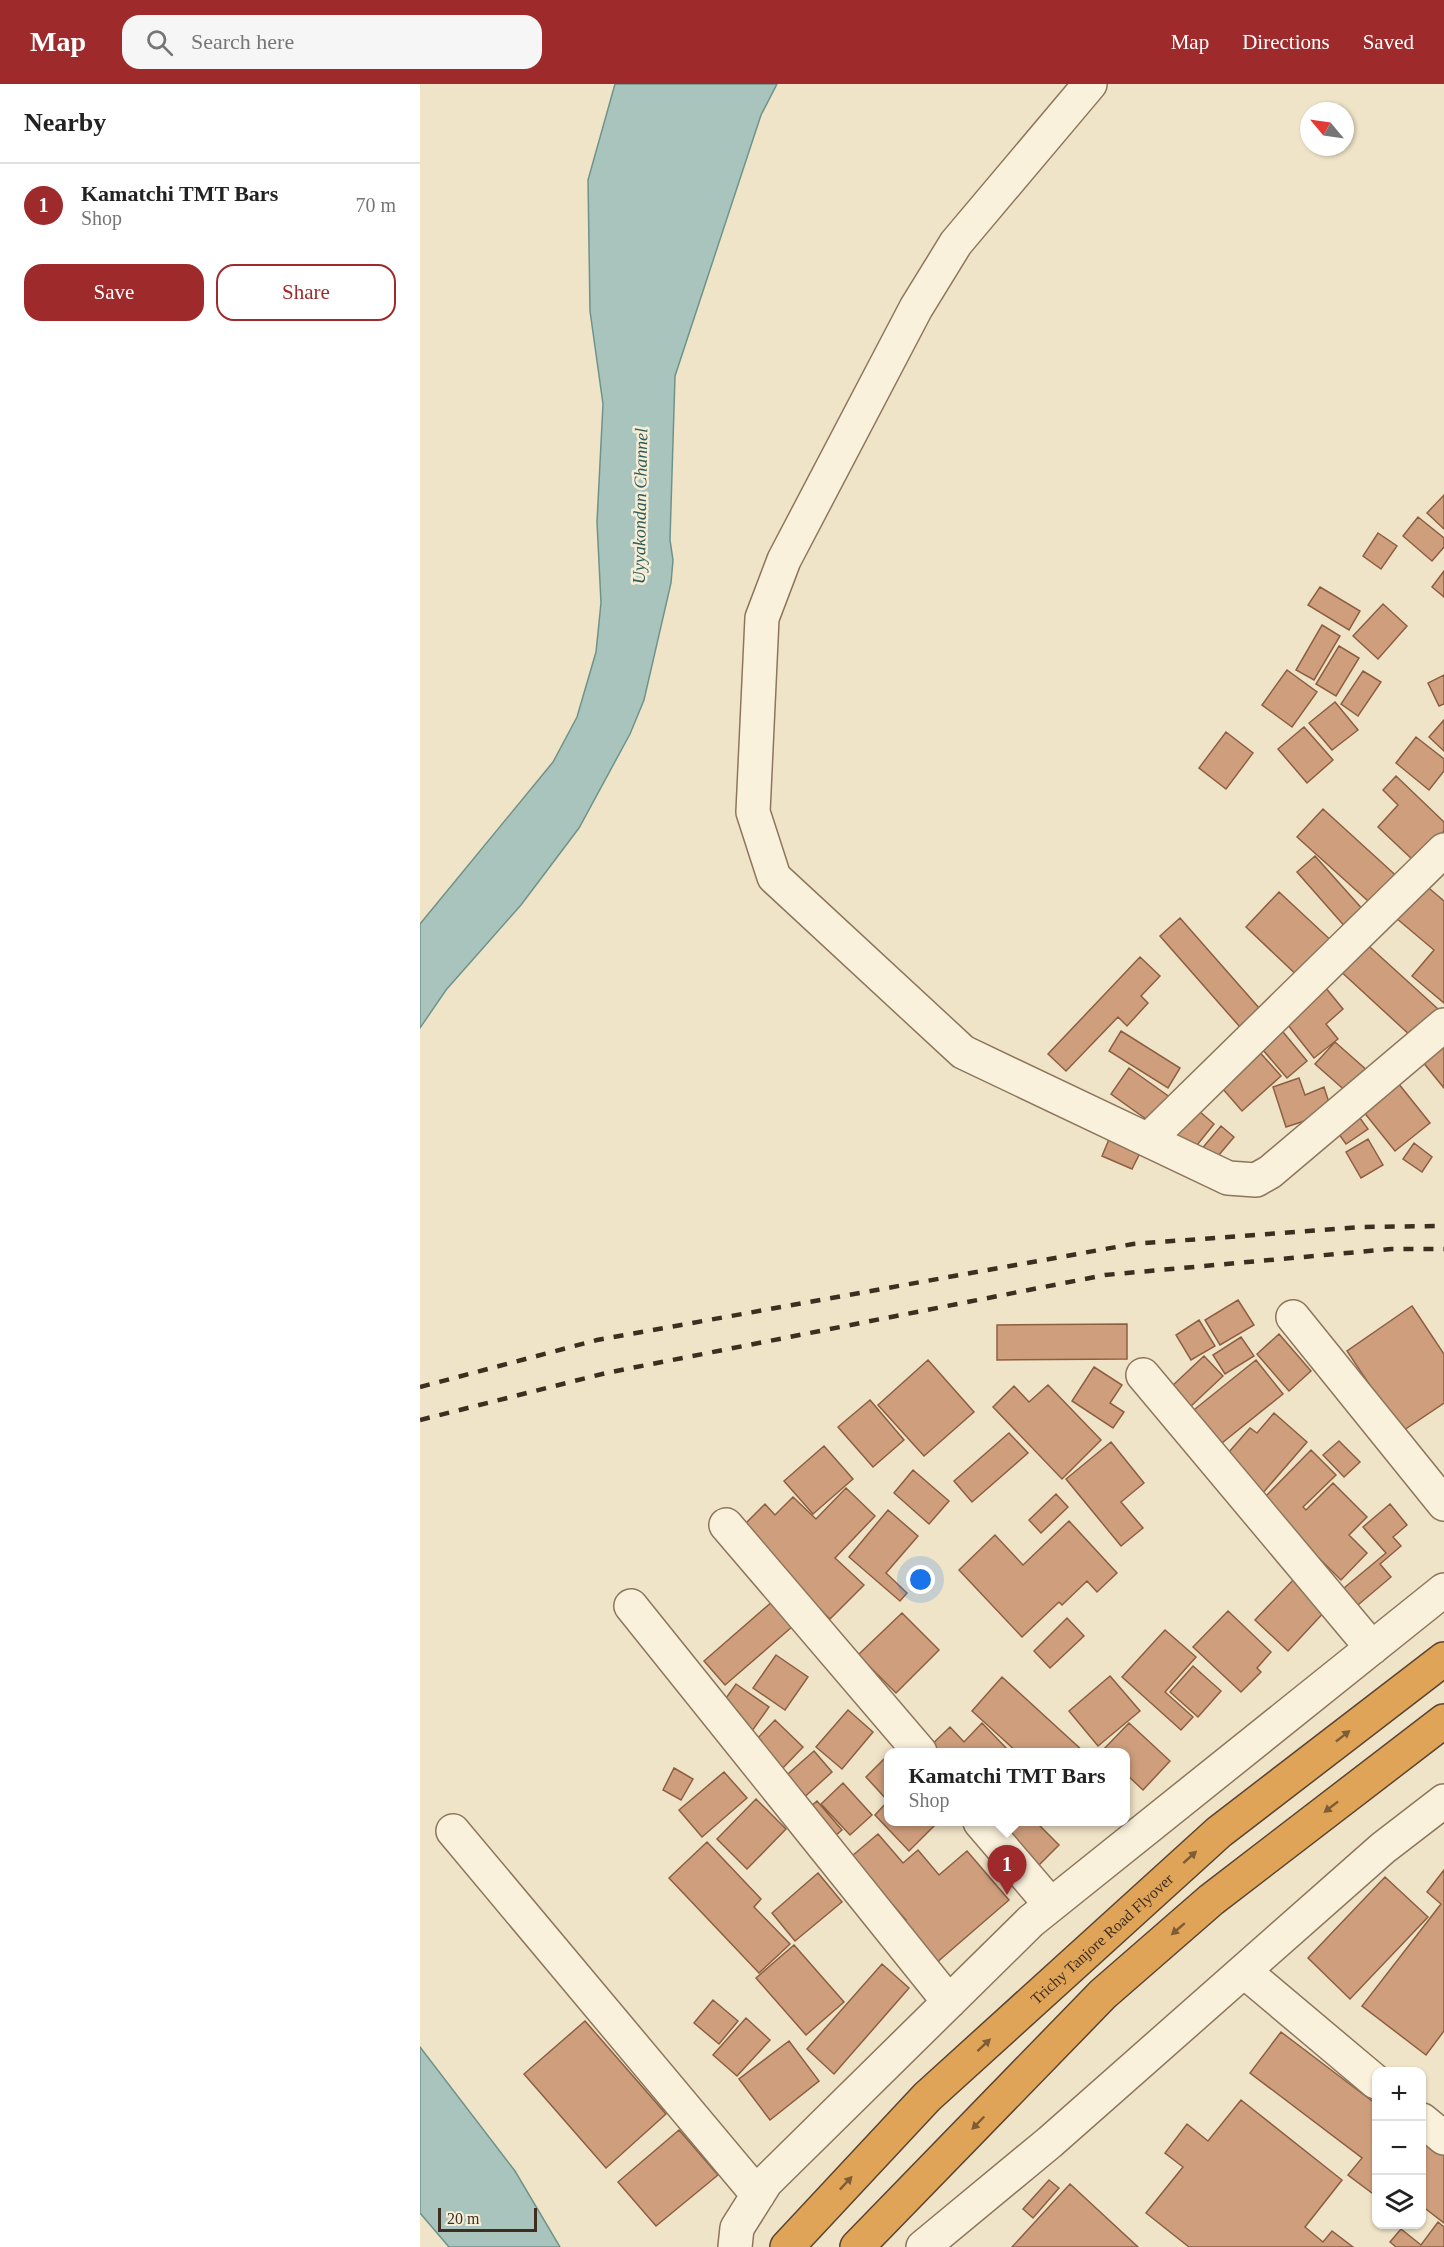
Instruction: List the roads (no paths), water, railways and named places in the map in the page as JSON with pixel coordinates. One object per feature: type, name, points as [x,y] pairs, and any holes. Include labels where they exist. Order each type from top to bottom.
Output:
[{"type":"highway","name":"Trichy Tanjore Road Flyover","points":[[797,2236],[927,2097],[1219,1832],[1444,1659]]},
{"type":"highway","points":[[857,2247],[1103,1994],[1211,1900],[1444,1721]]},
{"type":"street","points":[[1090,84],[956,243],[916,308],[784,560],[762,618],[753,812],[774,877],[963,1052],[1228,1178],[1256,1179],[1270,1172],[1444,1025]]},
{"type":"street","points":[[1148,1140],[1444,850]]},
{"type":"street","points":[[1293,1317],[1444,1504]]},
{"type":"street","points":[[1143,1375],[1372,1648]]},
{"type":"street","points":[[726,1526],[918,1748]]},
{"type":"street","points":[[735,2247],[737,2228],[766,2182],[1031,1921],[1285,1715],[1444,1590]]},
{"type":"street","points":[[631,1606],[949,2002]]},
{"type":"street","points":[[923,2247],[1050,2142],[1383,1848],[1444,1801]]},
{"type":"street","points":[[984,1826],[1051,1905]]},
{"type":"street","points":[[453,1831],[758,2195]]},
{"type":"street","points":[[1244,1971],[1372,2078]]},
{"type":"street","points":[[1423,2121],[1444,2138]]},
{"type":"water","name":"Uyyakondan Channel","points":[[615,84],[777,84],[761,115],[675,376],[670,540],[673,560],[671,583],[644,700],[630,734],[579,828],[521,905],[446,990],[420,1028],[420,924],[553,762],[577,717],[596,652],[601,603],[597,522],[603,404],[590,311],[588,180]]},
{"type":"water","points":[[420,2047],[515,2171],[560,2247],[449,2247],[420,2213]]},
{"type":"railway","points":[[420,1387],[597,1340],[1133,1244],[1362,1227],[1444,1226]]},
{"type":"railway","points":[[420,1420],[606,1373],[1105,1275],[1391,1249],[1444,1249]]},
{"type":"place","name":"Kamatchi TMT Bars","points":[[1007,1895]]}]
